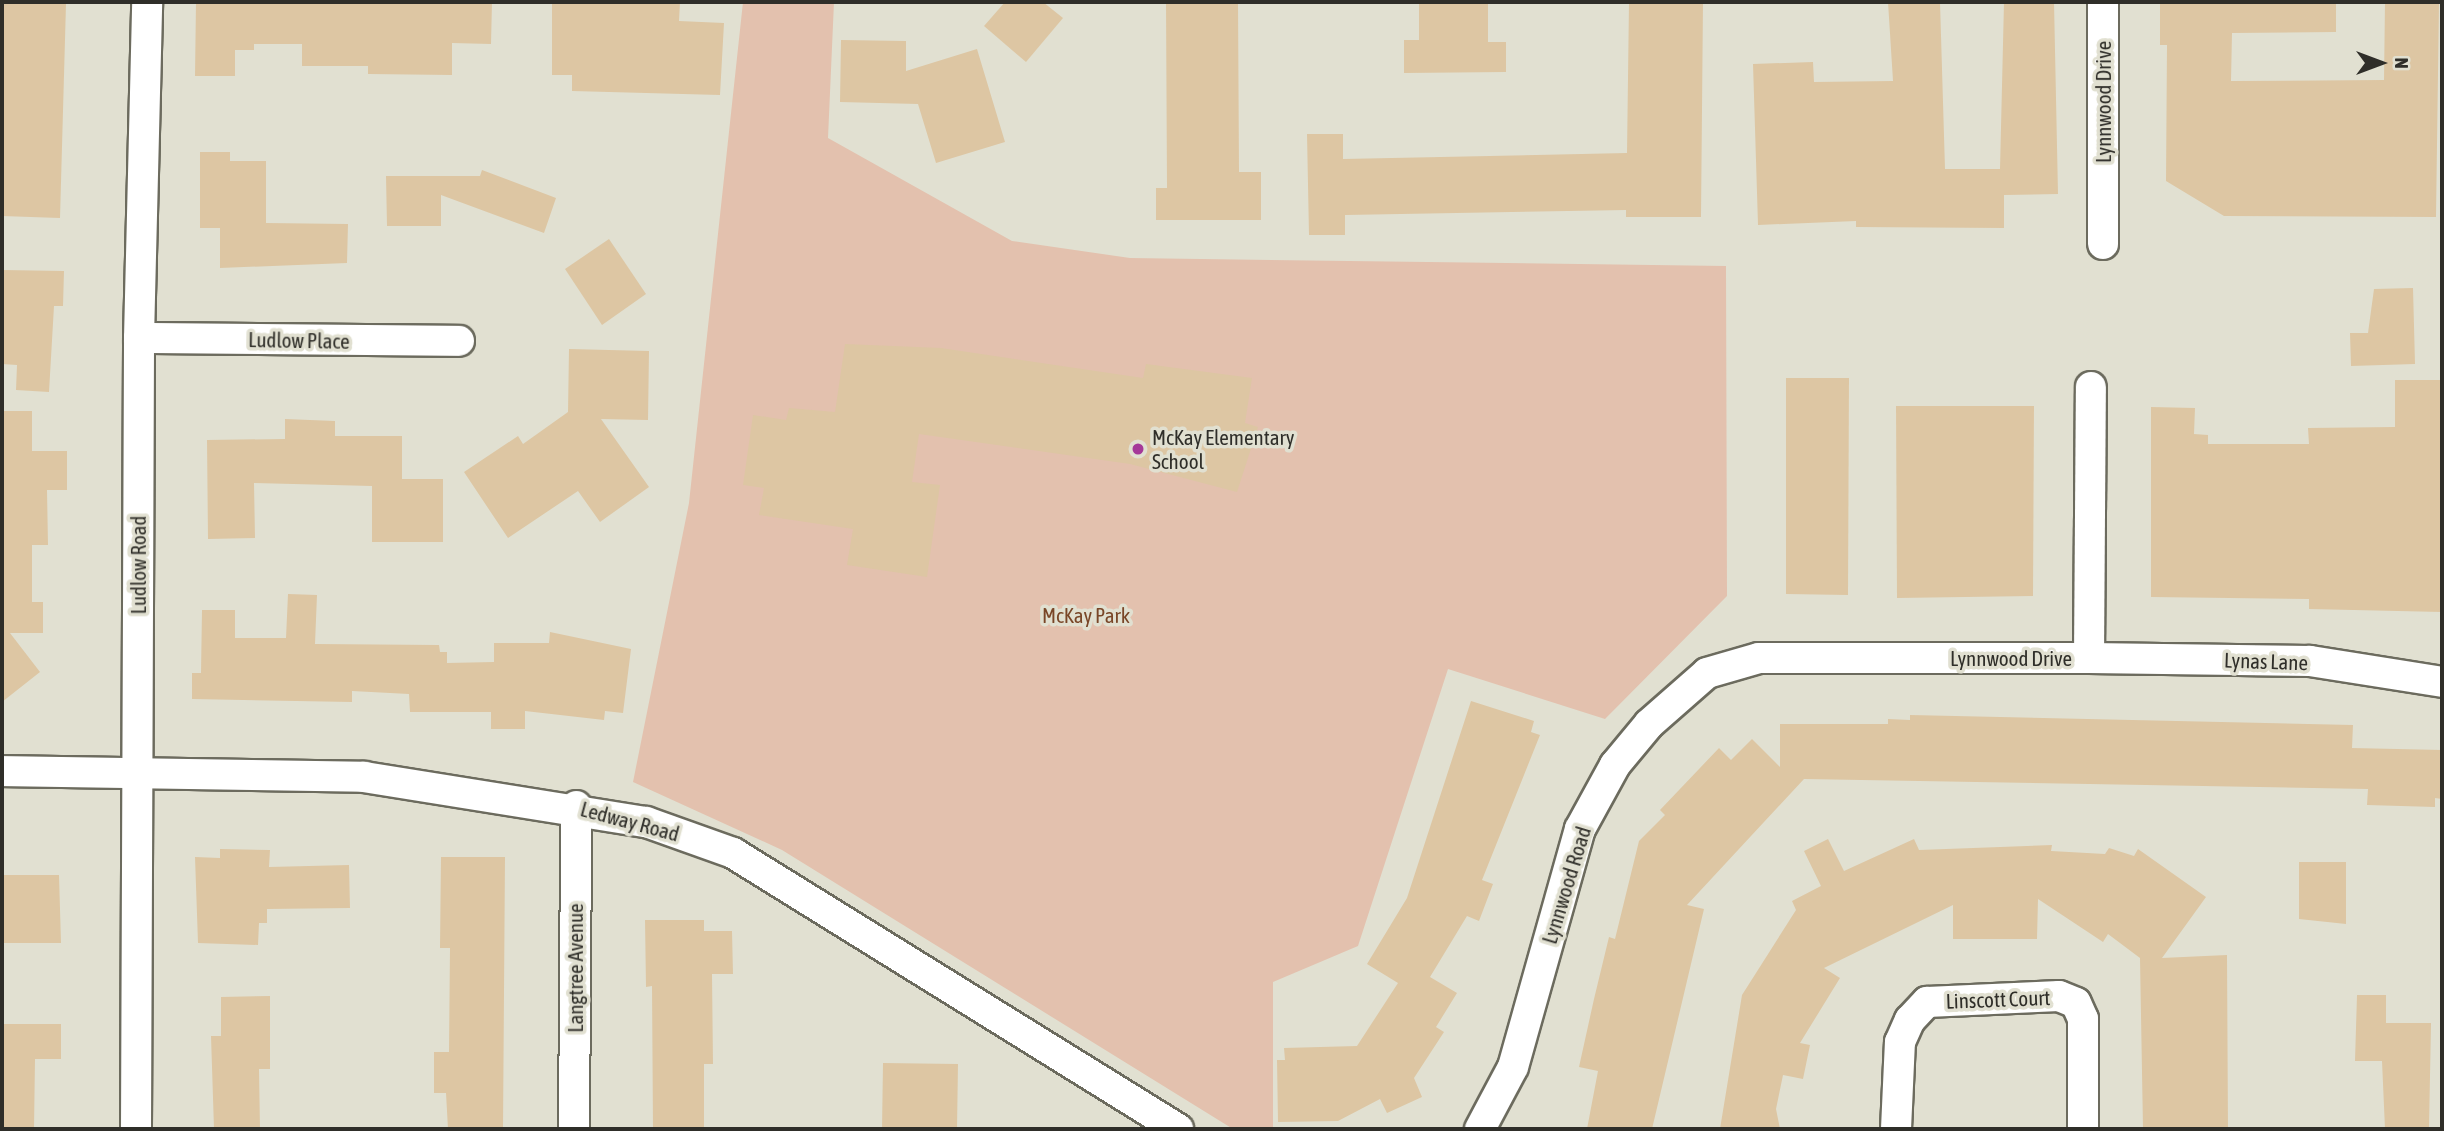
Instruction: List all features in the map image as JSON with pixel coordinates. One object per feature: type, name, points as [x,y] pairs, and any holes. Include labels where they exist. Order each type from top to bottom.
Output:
[{"type":"street","name":"Ludlow Road","points":[[136,1129],[139,338],[146,2]]},
{"type":"street","name":"Lynnwood Drive","points":[[2103,2],[2103,244]]},
{"type":"street","name":"Ludlow Place","points":[[139,338],[458,341]]},
{"type":"street","name":"Lynnwood Drive","points":[[1707,673],[1759,658],[2089,657],[2091,387]]},
{"type":"street","name":"Lynas Lane","points":[[2089,657],[2310,661],[2442,682]]},
{"type":"street","name":"Lynnwood Road","points":[[1480,1129],[1513,1067],[1580,829],[1615,765],[1649,724],[1707,673]]},
{"type":"street","name":"Ledway Road","points":[[2,771],[137,771],[364,777],[576,806],[646,822],[733,852],[1178,1129]]},
{"type":"street","name":"Langtree Avenue","points":[[574,1129],[576,806]]},
{"type":"street","name":"Linscott Court","points":[[1896,1129],[1900,1042],[1910,1020],[1927,1002],[2059,996],[2076,1003],[2083,1018],[2082,1129]]},
{"type":"green space","name":"McKay Park","points":[[743,2],[834,2],[828,138],[1012,241],[1130,258],[1726,266],[1727,596],[1605,719],[1448,669],[1358,946],[1273,982],[1273,1129],[1233,1129],[782,850],[633,782],[689,503]]},
{"type":"building","points":[[196,2],[492,2],[491,44],[452,43],[452,75],[368,74],[368,66],[302,66],[302,44],[254,44],[254,50],[235,50],[235,76],[195,76]]},
{"type":"building","points":[[552,2],[680,2],[679,21],[724,23],[720,95],[572,91],[572,75],[552,75]]},
{"type":"building","points":[[1005,2],[1043,2],[1063,18],[1026,62],[984,26]]},
{"type":"building","points":[[1166,2],[1238,2],[1239,172],[1261,172],[1261,220],[1156,220],[1156,188],[1167,188]]},
{"type":"building","points":[[1419,2],[1488,2],[1488,42],[1506,42],[1506,72],[1404,73],[1404,40],[1419,40]]},
{"type":"building","points":[[1629,2],[1703,2],[1701,217],[1626,217],[1626,210],[1345,215],[1345,235],[1309,235],[1307,134],[1343,134],[1343,159],[1627,153]]},
{"type":"building","points":[[1888,2],[1940,2],[1945,169],[2000,169],[2004,2],[2054,2],[2058,194],[2004,195],[2004,228],[1856,227],[1856,221],[1758,225],[1753,64],[1813,62],[1814,82],[1893,81]]},
{"type":"building","points":[[2160,2],[2336,2],[2336,32],[2232,33],[2231,81],[2384,80],[2385,2],[2439,2],[2436,217],[2224,216],[2166,181],[2167,45],[2160,45]]},
{"type":"building","points":[[2,4],[66,4],[60,218],[2,216]]},
{"type":"building","points":[[841,40],[906,41],[906,71],[977,49],[1005,142],[936,163],[918,104],[840,102]]},
{"type":"building","points":[[200,152],[230,152],[230,161],[266,161],[266,223],[348,224],[347,263],[220,268],[220,228],[200,228]]},
{"type":"building","points":[[482,170],[556,198],[544,233],[441,195],[441,226],[387,226],[386,176],[480,176]]},
{"type":"building","points":[[609,239],[646,294],[602,325],[565,269]]},
{"type":"building","points":[[2,270],[64,271],[63,306],[54,306],[49,392],[16,390],[17,365],[2,364]]},
{"type":"building","points":[[2413,288],[2415,364],[2351,366],[2350,333],[2368,333],[2374,289]]},
{"type":"building","name":"McKay Elementary School","points":[[845,344],[941,348],[1143,378],[1146,364],[1252,378],[1245,423],[1258,427],[1237,492],[1130,464],[919,434],[912,482],[940,485],[927,577],[847,565],[853,529],[759,515],[764,488],[743,485],[753,415],[786,420],[789,408],[835,412]]},
{"type":"building","points":[[569,349],[649,351],[648,420],[601,419],[649,487],[600,522],[578,491],[508,538],[464,472],[518,436],[523,444],[568,412]]},
{"type":"building","points":[[1786,378],[1849,378],[1848,595],[1786,594]]},
{"type":"building","points":[[2395,380],[2442,380],[2442,612],[2309,609],[2309,599],[2151,597],[2151,407],[2195,408],[2194,434],[2208,435],[2208,444],[2309,444],[2308,428],[2395,427]]},
{"type":"building","points":[[1896,406],[2034,406],[2033,596],[1897,598]]},
{"type":"building","points":[[2,411],[32,411],[32,451],[67,451],[67,490],[47,490],[48,545],[32,545],[32,602],[43,602],[43,633],[10,633],[40,672],[2,702]]},
{"type":"building","points":[[285,419],[335,421],[335,436],[402,436],[402,479],[443,479],[443,542],[372,542],[372,486],[254,483],[255,538],[208,539],[207,440],[285,439]]},
{"type":"building","points":[[288,594],[317,595],[315,644],[439,645],[440,652],[447,652],[447,663],[494,662],[494,643],[549,643],[550,632],[631,649],[623,713],[605,711],[604,720],[525,711],[525,729],[491,729],[491,712],[410,712],[409,694],[352,691],[352,702],[192,699],[192,673],[201,673],[202,610],[235,610],[235,638],[286,638]]},
{"type":"building","points":[[1471,701],[1534,721],[1531,732],[1540,735],[1482,880],[1493,884],[1479,921],[1467,916],[1430,977],[1457,993],[1436,1027],[1444,1032],[1414,1078],[1422,1097],[1387,1113],[1380,1099],[1338,1121],[1278,1122],[1277,1060],[1285,1060],[1284,1048],[1357,1046],[1398,983],[1367,964],[1407,898]]},
{"type":"building","points":[[1910,715],[2353,725],[2352,748],[2442,750],[2442,799],[2435,798],[2435,807],[2367,805],[2368,789],[1804,779],[1687,905],[1704,909],[1652,1129],[1587,1129],[1598,1071],[1579,1067],[1594,999],[1609,937],[1615,939],[1639,841],[1665,815],[1660,810],[1719,748],[1731,760],[1752,739],[1780,767],[1780,724],[1888,724],[1888,719],[1910,720]]},
{"type":"building","points":[[1828,839],[1844,871],[1914,839],[1919,850],[2052,845],[2051,851],[2105,854],[2109,848],[2134,856],[2138,849],[2206,897],[2162,958],[2227,955],[2228,1129],[2143,1129],[2140,958],[2108,934],[2103,942],[2038,899],[2037,939],[1953,939],[1953,905],[1824,968],[1840,978],[1800,1043],[1810,1045],[1803,1079],[1783,1075],[1776,1109],[1780,1129],[1720,1129],[1742,995],[1796,910],[1792,901],[1821,886],[1804,851]]},
{"type":"building","points":[[220,849],[270,850],[269,867],[349,865],[350,908],[267,909],[267,923],[259,923],[258,945],[198,943],[195,857],[220,858]]},
{"type":"building","points":[[441,857],[505,857],[503,1129],[448,1129],[446,1093],[434,1093],[434,1052],[449,1052],[450,948],[440,948]]},
{"type":"building","points":[[2299,862],[2346,862],[2346,924],[2299,919]]},
{"type":"building","points":[[2,875],[59,875],[61,943],[2,943]]},
{"type":"building","points":[[645,920],[704,920],[704,931],[732,931],[733,974],[712,974],[713,1064],[704,1064],[704,1129],[653,1129],[652,986],[646,987]]},
{"type":"building","points":[[2357,995],[2386,995],[2386,1023],[2431,1023],[2429,1129],[2385,1129],[2382,1061],[2355,1061]]},
{"type":"building","points":[[270,996],[270,1069],[259,1069],[260,1129],[214,1129],[211,1036],[221,1036],[221,997]]},
{"type":"building","points":[[2,1024],[61,1024],[61,1059],[35,1059],[34,1129],[2,1129]]},
{"type":"building","points":[[883,1063],[958,1064],[957,1129],[882,1129]]},
{"type":"place","name":"McKay Elementary School","points":[[1138,449]]}]
